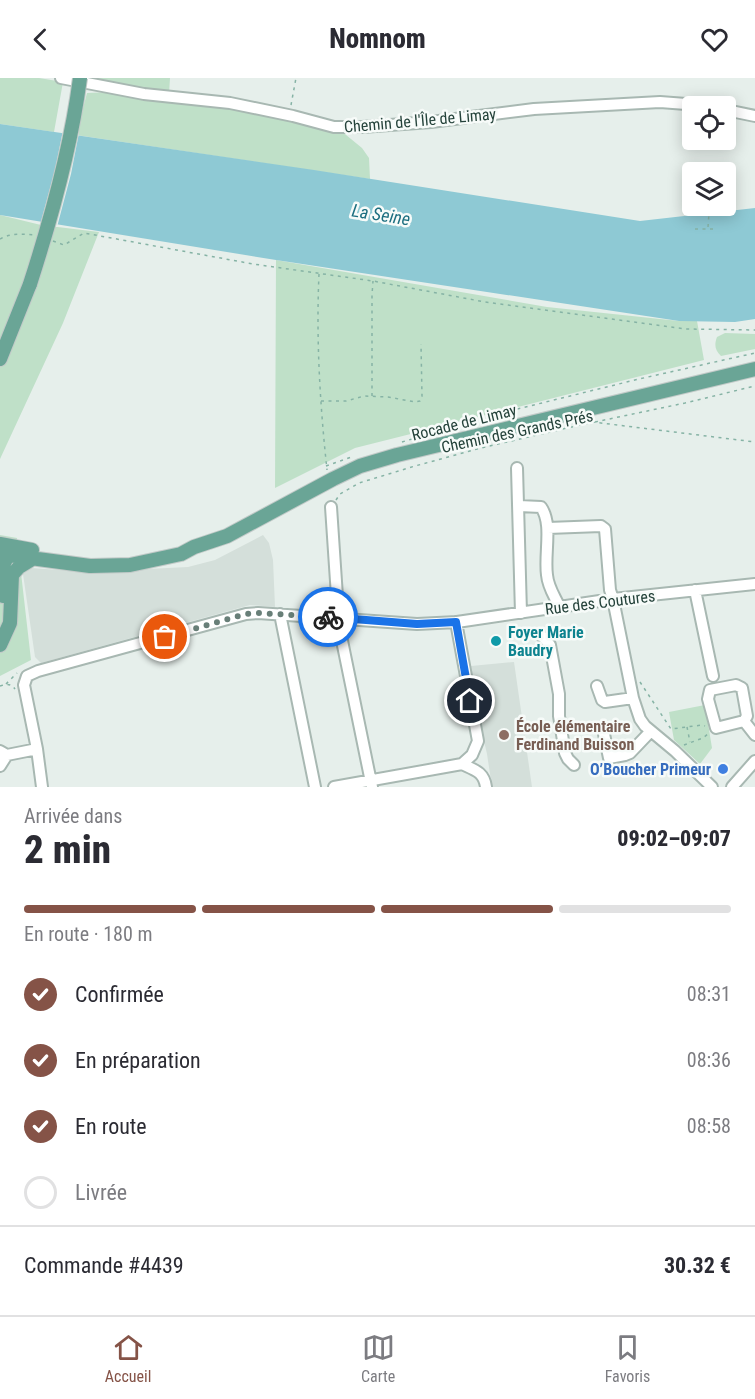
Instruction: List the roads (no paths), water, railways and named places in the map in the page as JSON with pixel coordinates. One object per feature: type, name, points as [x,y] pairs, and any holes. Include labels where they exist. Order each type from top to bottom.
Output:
[{"type":"main road","points":[[2,354],[30,284],[62,178],[80,78]]},
{"type":"main road","name":"Rocade de Limay","points":[[7,551],[32,559],[90,566],[130,565],[181,554],[227,536],[360,466],[420,449],[755,369]]},
{"type":"main road","name":"Rocade de Limay","points":[[7,551],[85,559],[123,557],[195,547]]},
{"type":"main road","points":[[0,626],[7,551]]},
{"type":"main road","points":[[4,571],[19,567],[32,559]]},
{"type":"main road","points":[[0,645],[10,623],[4,571]]},
{"type":"street","name":"Chemin de l'Île de Limay","points":[[61,78],[144,94],[230,103],[334,127],[362,128],[431,122],[534,109],[660,102],[682,104]]},
{"type":"street","points":[[736,112],[755,116]]},
{"type":"street","points":[[517,468],[521,613]]},
{"type":"street","points":[[519,506],[542,507],[545,513],[548,528],[546,573],[549,588],[559,606]]},
{"type":"street","points":[[331,507],[339,626],[371,784]]},
{"type":"street","points":[[548,528],[601,526],[606,529],[609,590],[613,598],[633,698],[640,719],[712,787]]},
{"type":"street","name":"Rue des Coutures","points":[[37,749],[24,685],[29,675],[246,614],[280,614],[417,624],[456,622],[613,598],[755,584]]},
{"type":"street","points":[[695,590],[713,676]]},
{"type":"street","points":[[280,614],[315,787]]},
{"type":"street","points":[[334,787],[371,784],[462,764],[472,755],[478,741],[456,622]]},
{"type":"street","points":[[542,636],[550,645],[559,694],[559,716],[565,753],[574,765]]},
{"type":"street","points":[[736,685],[742,688],[747,716],[744,722],[716,728],[708,699],[710,690],[736,685]]},
{"type":"street","points":[[597,686],[605,702],[633,698]]},
{"type":"street","points":[[744,722],[755,735]]},
{"type":"street","points":[[604,734],[609,758],[630,753],[651,731]]},
{"type":"street","points":[[0,766],[3,753],[37,749],[42,787]]},
{"type":"street","points":[[732,787],[755,761]]},
{"type":"street","points":[[462,764],[482,775],[486,787]]},
{"type":"water","name":"La Seine","points":[[0,124],[640,221],[684,216],[736,216],[736,210],[755,208],[755,319],[735,322],[679,321],[276,260],[0,215]]},
{"type":"place","name":"Foyer Marie Baudry","points":[[496,641]]},
{"type":"place","name":"École élémentaire Ferdinand Buisson","points":[[504,735]]},
{"type":"place","name":"O’Boucher Primeur","points":[[723,769]]}]
